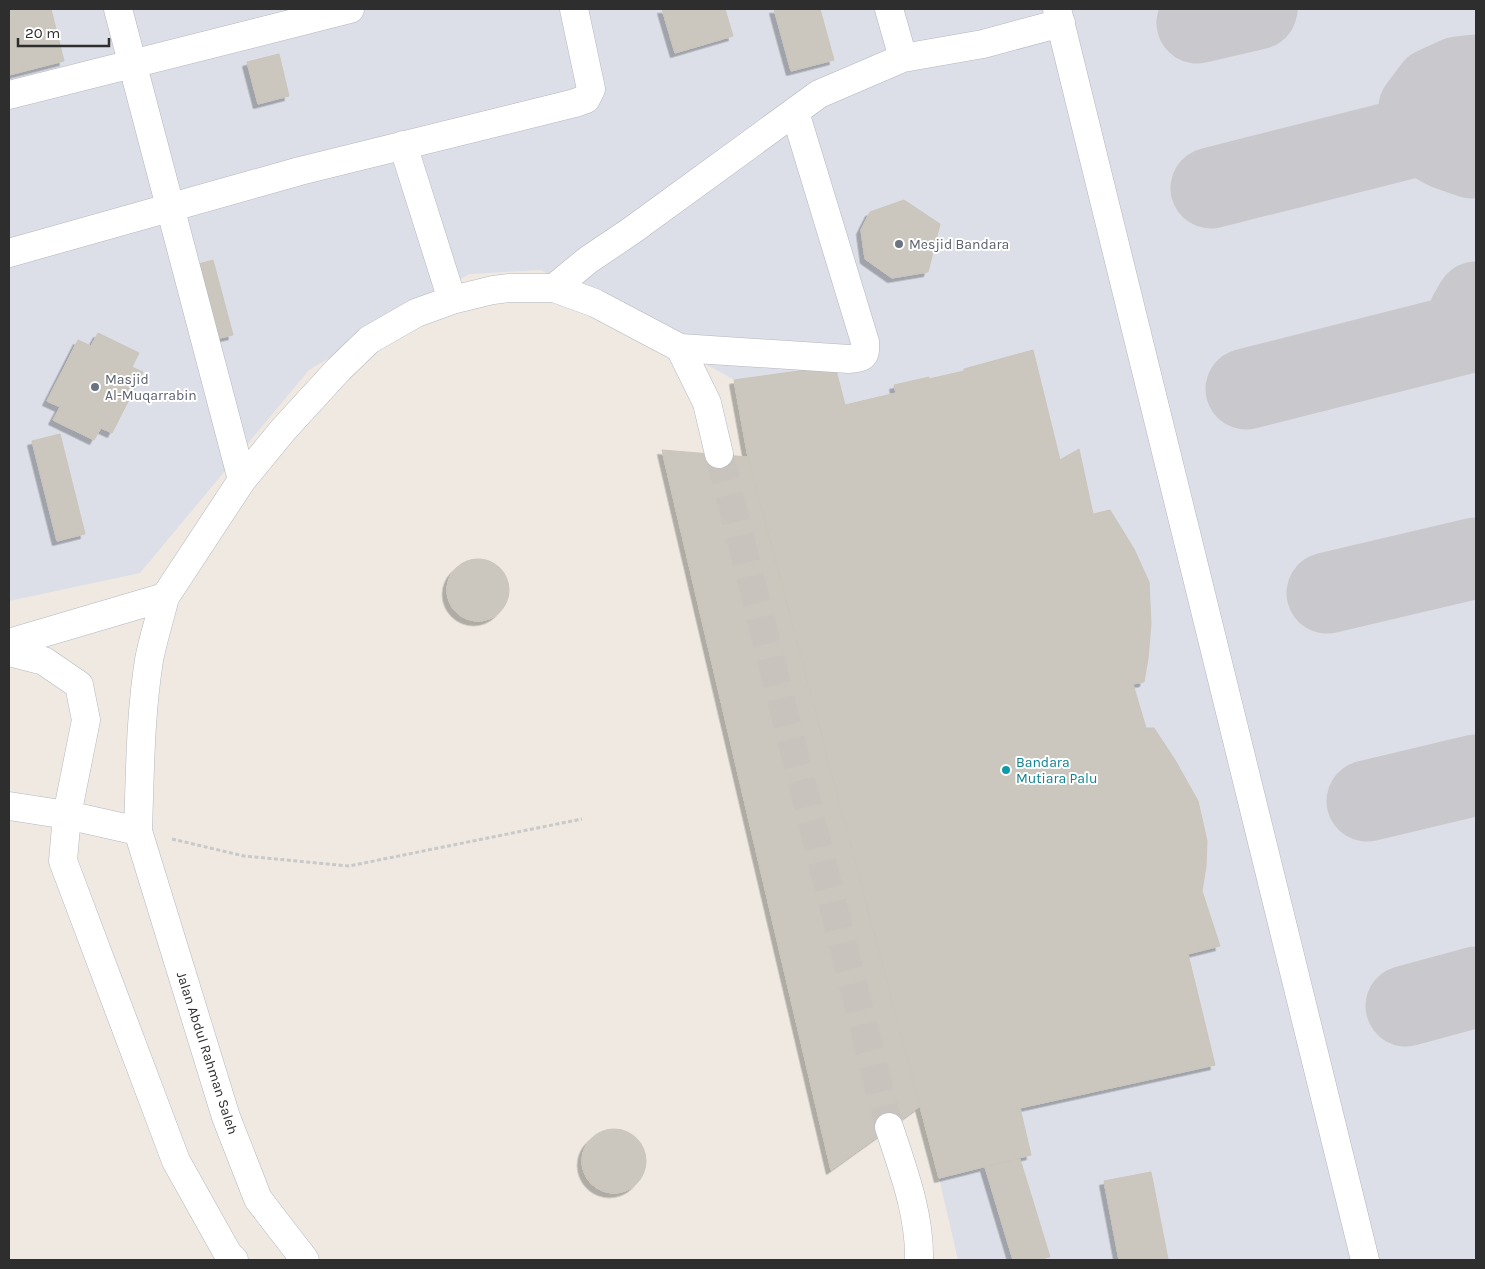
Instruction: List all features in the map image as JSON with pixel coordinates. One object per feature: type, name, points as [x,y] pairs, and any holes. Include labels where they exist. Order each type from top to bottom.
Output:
[{"type":"street","points":[[118,9],[242,480]]},
{"type":"street","points":[[9,95],[350,9]]},
{"type":"street","points":[[9,253],[300,171],[586,99],[591,89],[574,9]]},
{"type":"street","points":[[888,9],[903,58]]},
{"type":"street","points":[[554,288],[588,260],[631,231],[819,94],[903,58],[983,44],[1059,16],[1365,1260]]},
{"type":"street","points":[[680,348],[849,359],[864,356],[866,352],[865,342],[795,112]]},
{"type":"street","points":[[403,145],[452,300]]},
{"type":"street","name":"Jalan Abdul Rahman Saleh","points":[[305,1260],[258,1199],[226,1118],[138,831],[140,744],[145,691],[149,658],[165,597],[242,480],[289,423],[338,370],[369,340],[416,313],[452,300],[493,290],[554,288],[595,303],[680,348]]},
{"type":"street","points":[[680,348],[707,402],[719,454]]},
{"type":"street","points":[[9,643],[165,597]]},
{"type":"street","points":[[9,652],[44,661],[78,685],[86,720],[67,815],[63,861],[176,1161],[228,1254],[234,1260]]},
{"type":"street","points":[[9,806],[67,815],[138,831]]},
{"type":"street","points":[[889,1127],[911,1195],[920,1249],[919,1260]]},
{"type":"path","points":[[138,831],[244,856],[349,866],[582,819]]},
{"type":"shaded area","points":[[9,9],[1476,9],[1476,1260],[958,1260],[939,1178],[748,457],[734,380],[541,270],[469,274],[309,370],[140,573],[9,601]]},
{"type":"building","points":[[9,9],[51,9],[64,61],[9,75]]},
{"type":"building","points":[[662,9],[725,9],[733,36],[675,53]]},
{"type":"building","points":[[774,9],[820,9],[834,60],[791,71]]},
{"type":"building","points":[[279,54],[289,96],[258,104],[247,62]]},
{"type":"building","name":"Mesjid Bandara","points":[[904,200],[940,224],[928,272],[892,278],[865,259],[861,230],[870,212]]},
{"type":"building","points":[[213,260],[233,335],[216,339],[195,265]]},
{"type":"building","name":"Masjid Al-Muqarrabin","points":[[98,333],[139,353],[132,367],[143,372],[112,433],[101,428],[94,440],[53,420],[60,407],[47,401],[78,340],[91,346]]},
{"type":"building","name":"Bandara Mutiara Palu","points":[[1033,350],[1060,460],[1079,449],[1093,514],[1110,510],[1134,549],[1149,582],[1151,624],[1148,658],[1144,682],[1133,684],[1146,728],[1154,728],[1198,801],[1207,841],[1202,891],[1220,946],[1188,954],[1215,1065],[1020,1108],[1031,1155],[939,1178],[748,457],[734,380],[835,366],[845,405],[896,393],[894,385],[964,371],[964,369]]},
{"type":"building","points":[[60,434],[85,534],[57,541],[32,441]]},
{"type":"building","points":[[662,450],[748,457],[920,1106],[831,1170]]},
{"type":"building","points":[[472,559],[484,559],[500,568],[507,578],[509,590],[507,602],[500,612],[484,621],[472,621],[461,616],[452,607],[447,596],[447,584],[452,573],[461,564]]},
{"type":"building","points":[[614,1129],[632,1135],[640,1143],[646,1161],[640,1179],[632,1187],[614,1193],[596,1187],[588,1179],[582,1161],[588,1143],[596,1135]]},
{"type":"building","points":[[1020,1159],[1050,1257],[1035,1260],[1013,1260],[985,1167]]},
{"type":"building","points":[[1151,1172],[1168,1259],[1119,1260],[1104,1181]]},
{"type":"taxiway","points":[[1197,23],[1257,9]]},
{"type":"taxiway","points":[[1421,135],[1419,108],[1434,88],[1458,77],[1476,75]]},
{"type":"taxiway","points":[[1211,188],[1421,135],[1446,149],[1472,158],[1476,157]]},
{"type":"taxiway","points":[[1246,389],[1467,333],[1469,314],[1476,302]]},
{"type":"taxiway","points":[[1327,593],[1476,558]]},
{"type":"taxiway","points":[[1367,801],[1476,775]]},
{"type":"taxiway","points":[[1406,1006],[1476,987]]},
{"type":"tunnel","points":[[719,454],[889,1127]]},
{"type":"place","name":"Mesjid Bandara","points":[[899,244]]},
{"type":"place","name":"Masjid Al-Muqarrabin","points":[[95,387]]},
{"type":"place","name":"Bandara Mutiara Palu","points":[[1006,770]]}]
